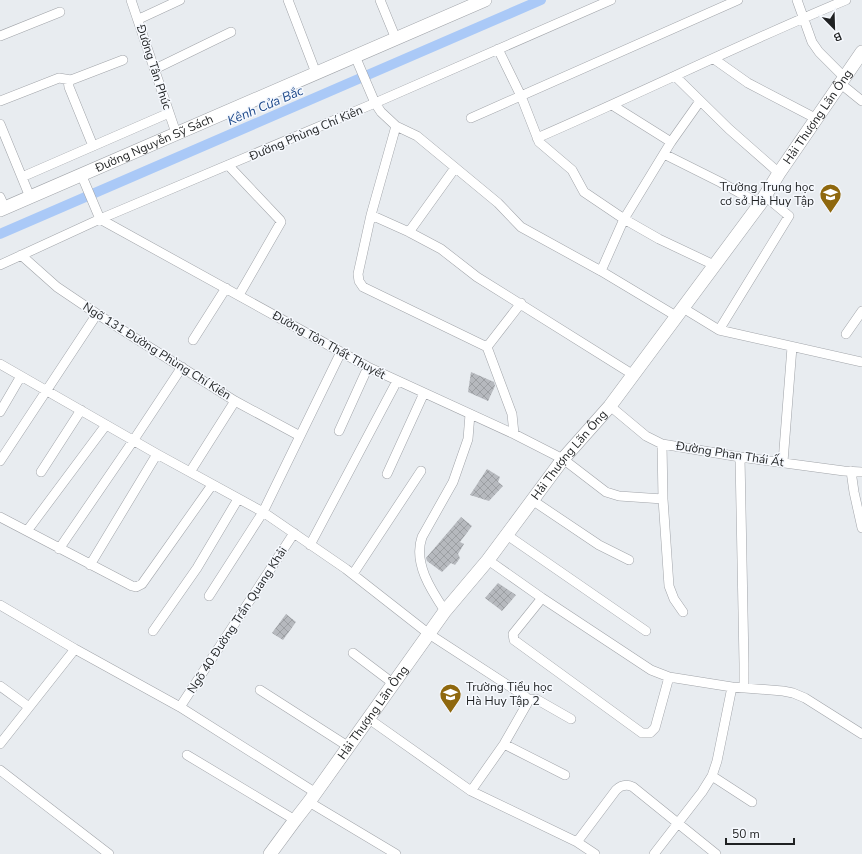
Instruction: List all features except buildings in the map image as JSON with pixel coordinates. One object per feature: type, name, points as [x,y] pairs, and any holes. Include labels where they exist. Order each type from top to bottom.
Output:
[{"type":"street","name":"Đường Tân Phúc","points":[[132,0],[176,133]]},
{"type":"street","points":[[138,19],[180,0]]},
{"type":"street","points":[[288,0],[316,73]]},
{"type":"street","points":[[380,0],[396,39]]},
{"type":"street","name":"Đường Nguyễn Sỹ Sách","points":[[2,205],[30,196],[316,73],[358,62],[396,39],[485,0]]},
{"type":"street","name":"Đường Phùng Chí Kiên","points":[[0,265],[99,216],[228,165],[375,104],[498,48],[611,0]]},
{"type":"street","points":[[471,118],[738,0]]},
{"type":"street","points":[[797,0],[812,42],[842,80],[862,101]]},
{"type":"street","points":[[537,138],[846,0]]},
{"type":"street","points":[[0,36],[60,12]]},
{"type":"street","points":[[155,69],[231,32]]},
{"type":"street","points":[[498,48],[521,96],[537,138],[544,147],[572,170],[584,192],[624,218],[672,245],[714,264]]},
{"type":"street","name":"Hải Thượng Lãn Ông","points":[[270,854],[294,820],[313,798],[369,720],[445,610],[488,560],[563,459],[610,406],[632,374],[680,312],[762,200],[862,52]]},
{"type":"street","points":[[714,59],[748,83],[817,119]]},
{"type":"street","points":[[0,100],[59,78],[68,80],[123,60]]},
{"type":"street","points":[[358,62],[375,104],[381,112],[396,126],[417,136],[498,203],[521,227],[601,271],[680,312],[719,330],[862,362]]},
{"type":"street","points":[[675,76],[700,101],[779,173]]},
{"type":"street","points":[[68,80],[69,87],[93,146]]},
{"type":"street","points":[[601,271],[624,218],[671,142],[700,101]]},
{"type":"street","points":[[612,105],[671,142]]},
{"type":"street","points":[[22,177],[169,113]]},
{"type":"street","points":[[0,124],[30,196]]},
{"type":"street","points":[[396,126],[370,215],[358,274],[360,284],[487,347],[510,409],[514,434]]},
{"type":"street","points":[[664,154],[720,182],[762,200],[789,216],[719,330]]},
{"type":"street","points":[[228,165],[281,222],[239,295]]},
{"type":"street","points":[[410,232],[455,168]]},
{"type":"street","points":[[81,174],[86,189],[99,216]]},
{"type":"street","points":[[370,215],[410,232],[441,249],[477,277],[521,303],[632,374]]},
{"type":"street","name":"Đường Tôn Thất Thuyết","points":[[99,216],[368,367],[514,434],[563,459],[606,492],[614,495],[663,498]]},
{"type":"street","name":"Ngõ 131 Đường Phùng Chí Kiên","points":[[21,255],[57,287],[97,314],[235,401],[300,436]]},
{"type":"street","points":[[193,340],[226,288]]},
{"type":"street","points":[[487,347],[521,303]]},
{"type":"street","points":[[846,334],[862,311]]},
{"type":"street","points":[[0,461],[97,314]]},
{"type":"street","points":[[783,462],[792,346]]},
{"type":"street","points":[[209,596],[263,512],[341,352]]},
{"type":"street","points":[[0,364],[133,441],[263,512],[353,574],[429,634],[528,700],[536,699],[571,719]]},
{"type":"street","points":[[59,549],[182,367]]},
{"type":"street","points":[[339,431],[368,367]]},
{"type":"street","points":[[0,412],[21,376]]},
{"type":"street","points":[[310,544],[397,381]]},
{"type":"street","points":[[387,474],[424,392]]},
{"type":"street","points":[[190,472],[235,401]]},
{"type":"street","name":"Đường Phan Thái Ất","points":[[610,406],[646,436],[662,444],[740,457],[862,472]]},
{"type":"street","points":[[41,472],[81,410]]},
{"type":"street","points":[[445,610],[430,587],[426,577],[419,558],[419,545],[453,482],[468,439],[470,414]]},
{"type":"street","points":[[27,531],[106,425]]},
{"type":"street","points":[[662,444],[663,498],[670,586],[674,599],[683,612]]},
{"type":"street","points":[[90,564],[157,454]]},
{"type":"street","points":[[740,457],[744,687]]},
{"type":"street","points":[[353,574],[421,471]]},
{"type":"street","points":[[851,471],[862,528]]},
{"type":"street","points":[[0,517],[132,586],[138,586],[142,584],[212,485]]},
{"type":"street","points":[[153,631],[197,568],[238,499]]},
{"type":"street","points":[[532,500],[599,545],[629,560]]},
{"type":"street","name":"Ngõ 40 Đường Trần Quang Khải","points":[[180,707],[294,533]]},
{"type":"street","points":[[507,535],[646,631]]},
{"type":"street","points":[[488,560],[644,666],[660,674],[669,677],[732,687],[783,691],[799,695],[862,734]]},
{"type":"street","points":[[542,598],[513,634],[514,640],[642,733],[650,733],[655,728],[669,677]]},
{"type":"street","points":[[0,605],[75,649],[180,707],[396,854]]},
{"type":"street","points":[[0,744],[75,649]]},
{"type":"street","points":[[353,653],[394,684]]},
{"type":"street","points":[[0,686],[29,707]]},
{"type":"street","points":[[654,854],[702,792],[712,776],[717,761],[732,687]]},
{"type":"street","points":[[260,690],[349,747]]},
{"type":"street","points":[[471,791],[504,744],[528,700]]},
{"type":"street","points":[[369,720],[471,791],[577,842],[595,854]]},
{"type":"street","points":[[504,744],[564,775]]},
{"type":"street","points":[[187,755],[294,820]]},
{"type":"street","points":[[0,770],[110,854]]},
{"type":"street","points":[[712,776],[752,802]]},
{"type":"street","points":[[577,842],[616,790],[624,785],[633,787],[716,854]]},
{"type":"waterway","name":"Kênh Cửa Bắc","points":[[0,234],[541,0]]},
{"type":"place","name":"Trường Trung học cơ sở Hà Huy Tập","points":[[830,214]]},
{"type":"place","name":"Trường Tiểu học Hà Huy Tập 2","points":[[451,714]]}]
